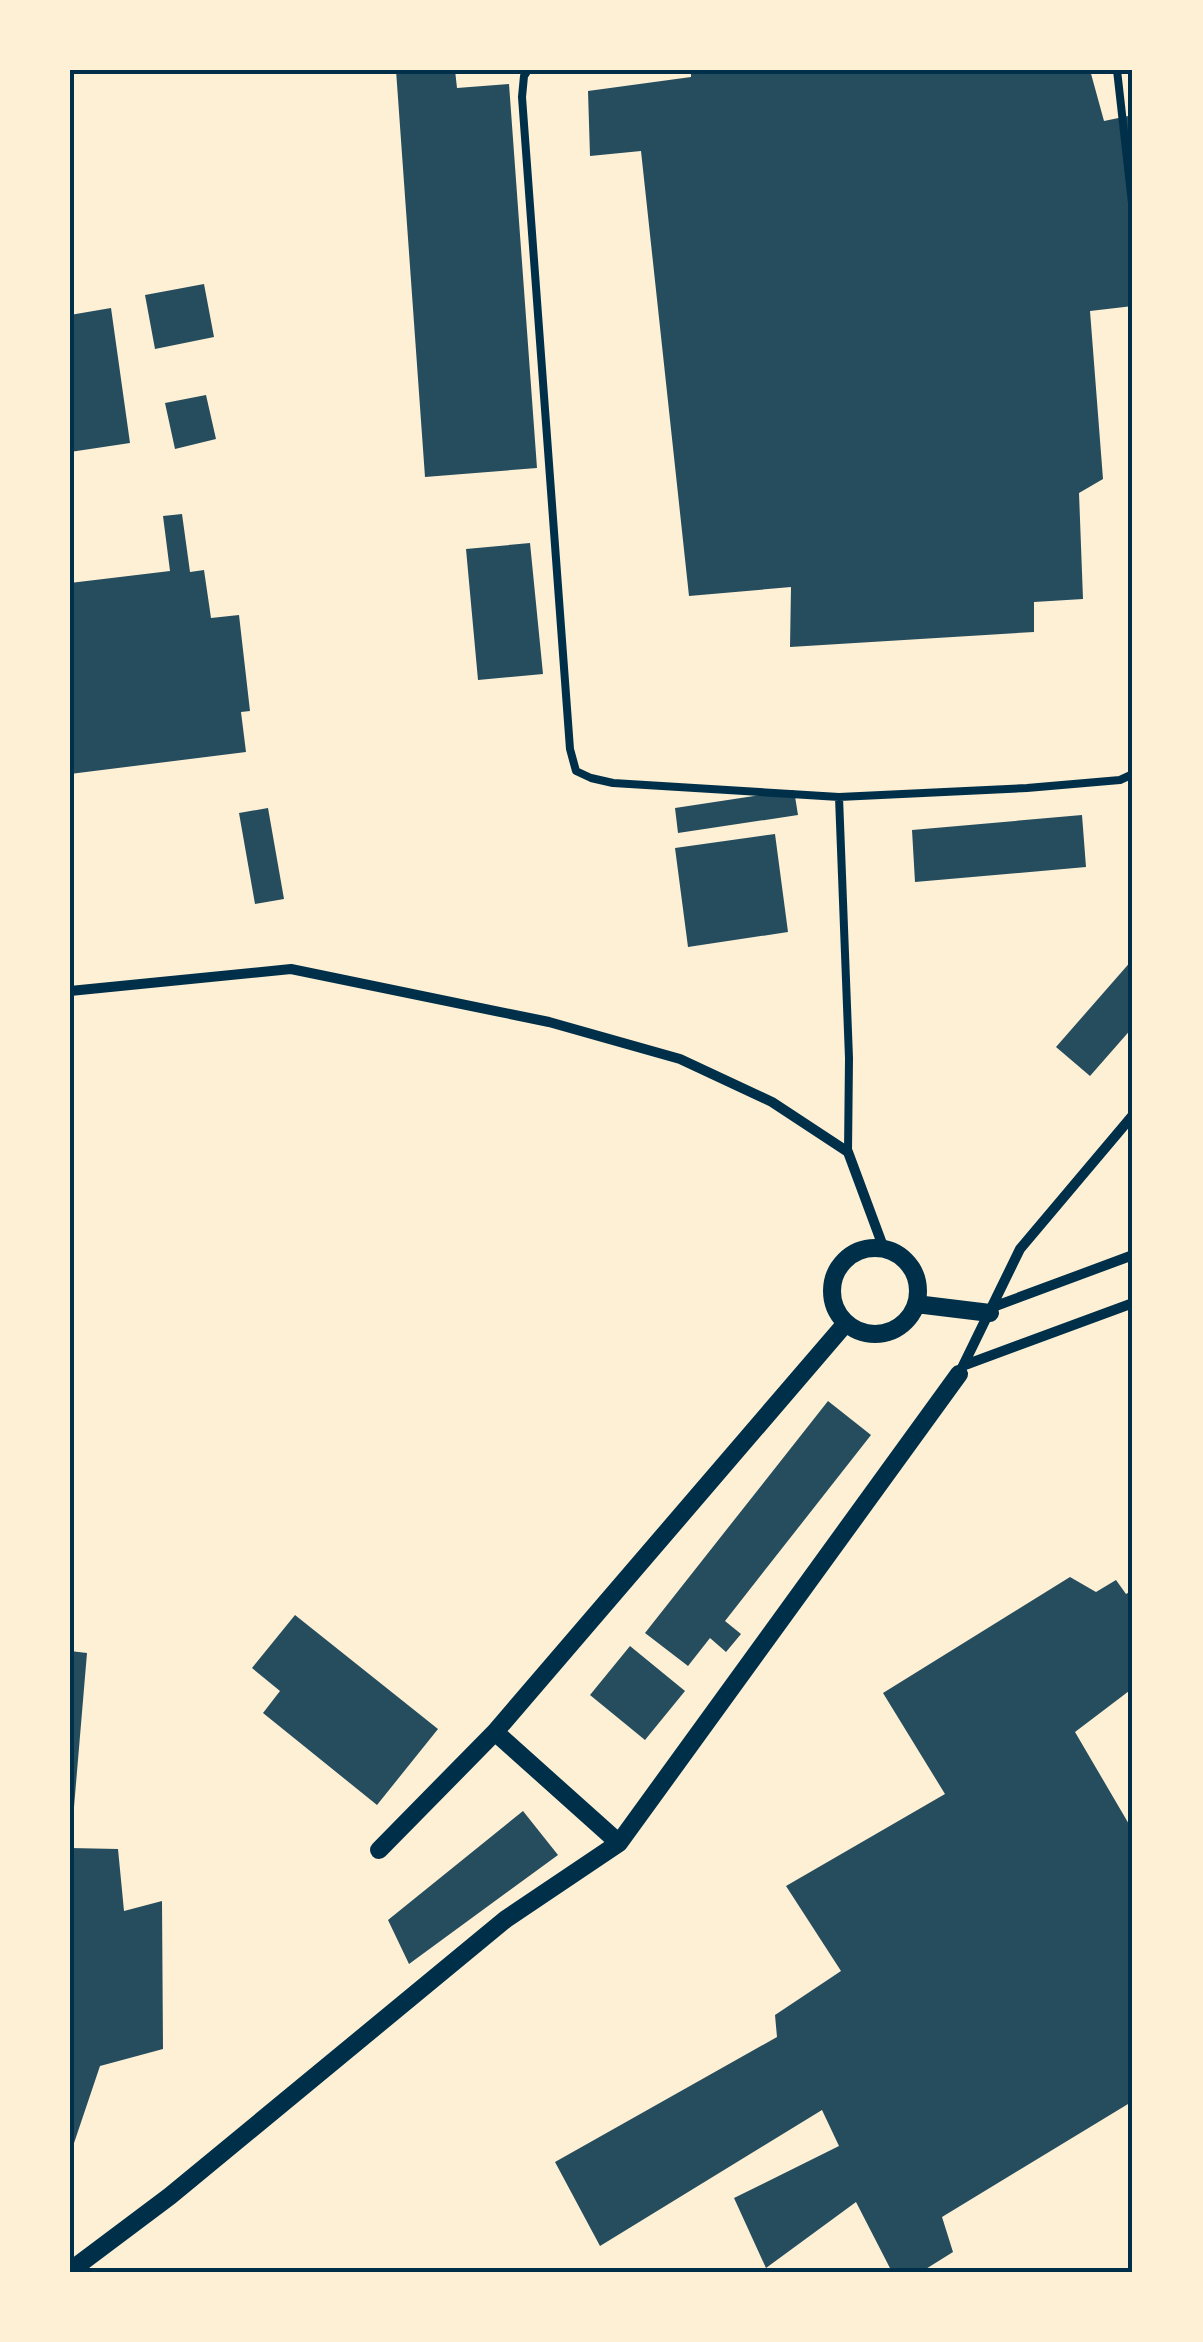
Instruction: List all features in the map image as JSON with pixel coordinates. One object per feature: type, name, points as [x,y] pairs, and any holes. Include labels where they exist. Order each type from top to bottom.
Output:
[{"type":"street","points":[[70,992],[291,969],[549,1022],[680,1059],[772,1102],[848,1152],[884,1248]]},
{"type":"street","points":[[70,2271],[170,2196],[506,1919],[618,1843],[962,1370],[1020,1249],[1133,1116]]},
{"type":"street","points":[[884,1248],[908,1263],[916,1275],[916,1304],[910,1317],[886,1333],[858,1331],[838,1312],[833,1298],[837,1271],[857,1252],[884,1248]]},
{"type":"street","points":[[916,1304],[992,1310],[1133,1255]]},
{"type":"street","points":[[962,1370],[1133,1303]]},
{"type":"street","points":[[380,1850],[495,1732],[846,1322]]},
{"type":"street","points":[[495,1732],[618,1843]]},
{"type":"lane","points":[[528,70],[522,97],[570,749],[576,771],[614,783],[839,797],[1027,788],[1120,780],[1133,774]]},
{"type":"lane","points":[[1117,70],[1133,212]]},
{"type":"lane","points":[[839,797],[849,1058],[848,1152]]},
{"type":"building","points":[[396,70],[455,70],[457,88],[509,84],[537,468],[425,477]]},
{"type":"building","points":[[691,70],[1090,70],[1104,121],[1133,115],[1133,306],[1090,311],[1103,479],[1079,493],[1083,599],[1034,602],[1034,632],[790,647],[791,587],[689,596],[641,151],[590,156],[588,91],[691,77]]},
{"type":"building","points":[[204,284],[214,337],[155,349],[145,295]]},
{"type":"building","points":[[111,308],[130,443],[70,452],[70,315]]},
{"type":"building","points":[[206,395],[216,439],[175,449],[165,403]]},
{"type":"building","points":[[182,514],[190,572],[204,570],[211,618],[239,615],[250,711],[241,712],[246,752],[70,774],[70,583],[170,571],[163,516]]},
{"type":"building","points":[[530,543],[543,674],[478,680],[466,549]]},
{"type":"building","points":[[794,790],[798,815],[678,833],[675,808]]},
{"type":"building","points":[[268,808],[284,899],[255,904],[239,813]]},
{"type":"building","points":[[1082,815],[1086,867],[915,882],[912,830]]},
{"type":"building","points":[[775,834],[788,932],[688,947],[675,848]]},
{"type":"building","points":[[1133,959],[1133,1027],[1090,1076],[1056,1047]]},
{"type":"building","points":[[828,1401],[871,1435],[725,1621],[741,1634],[726,1652],[710,1638],[688,1666],[645,1633]]},
{"type":"building","points":[[1070,1577],[1096,1592],[1116,1580],[1126,1594],[1133,1590],[1133,1688],[1075,1732],[1133,1831],[1133,2101],[942,2217],[953,2252],[921,2272],[892,2272],[856,2202],[766,2268],[734,2198],[839,2146],[822,2110],[600,2246],[555,2162],[777,2037],[775,2015],[841,1971],[786,1886],[945,1794],[883,1693]]},
{"type":"building","points":[[295,1615],[438,1729],[377,1805],[263,1713],[280,1691],[252,1668]]},
{"type":"building","points":[[630,1646],[685,1691],[645,1740],[590,1695]]},
{"type":"building","points":[[70,1651],[87,1653],[73,1819],[70,1819]]},
{"type":"building","points":[[523,1811],[558,1855],[409,1964],[388,1920]]},
{"type":"building","points":[[70,1848],[118,1849],[124,1911],[162,1901],[163,2049],[100,2066],[71,2152]]}]
